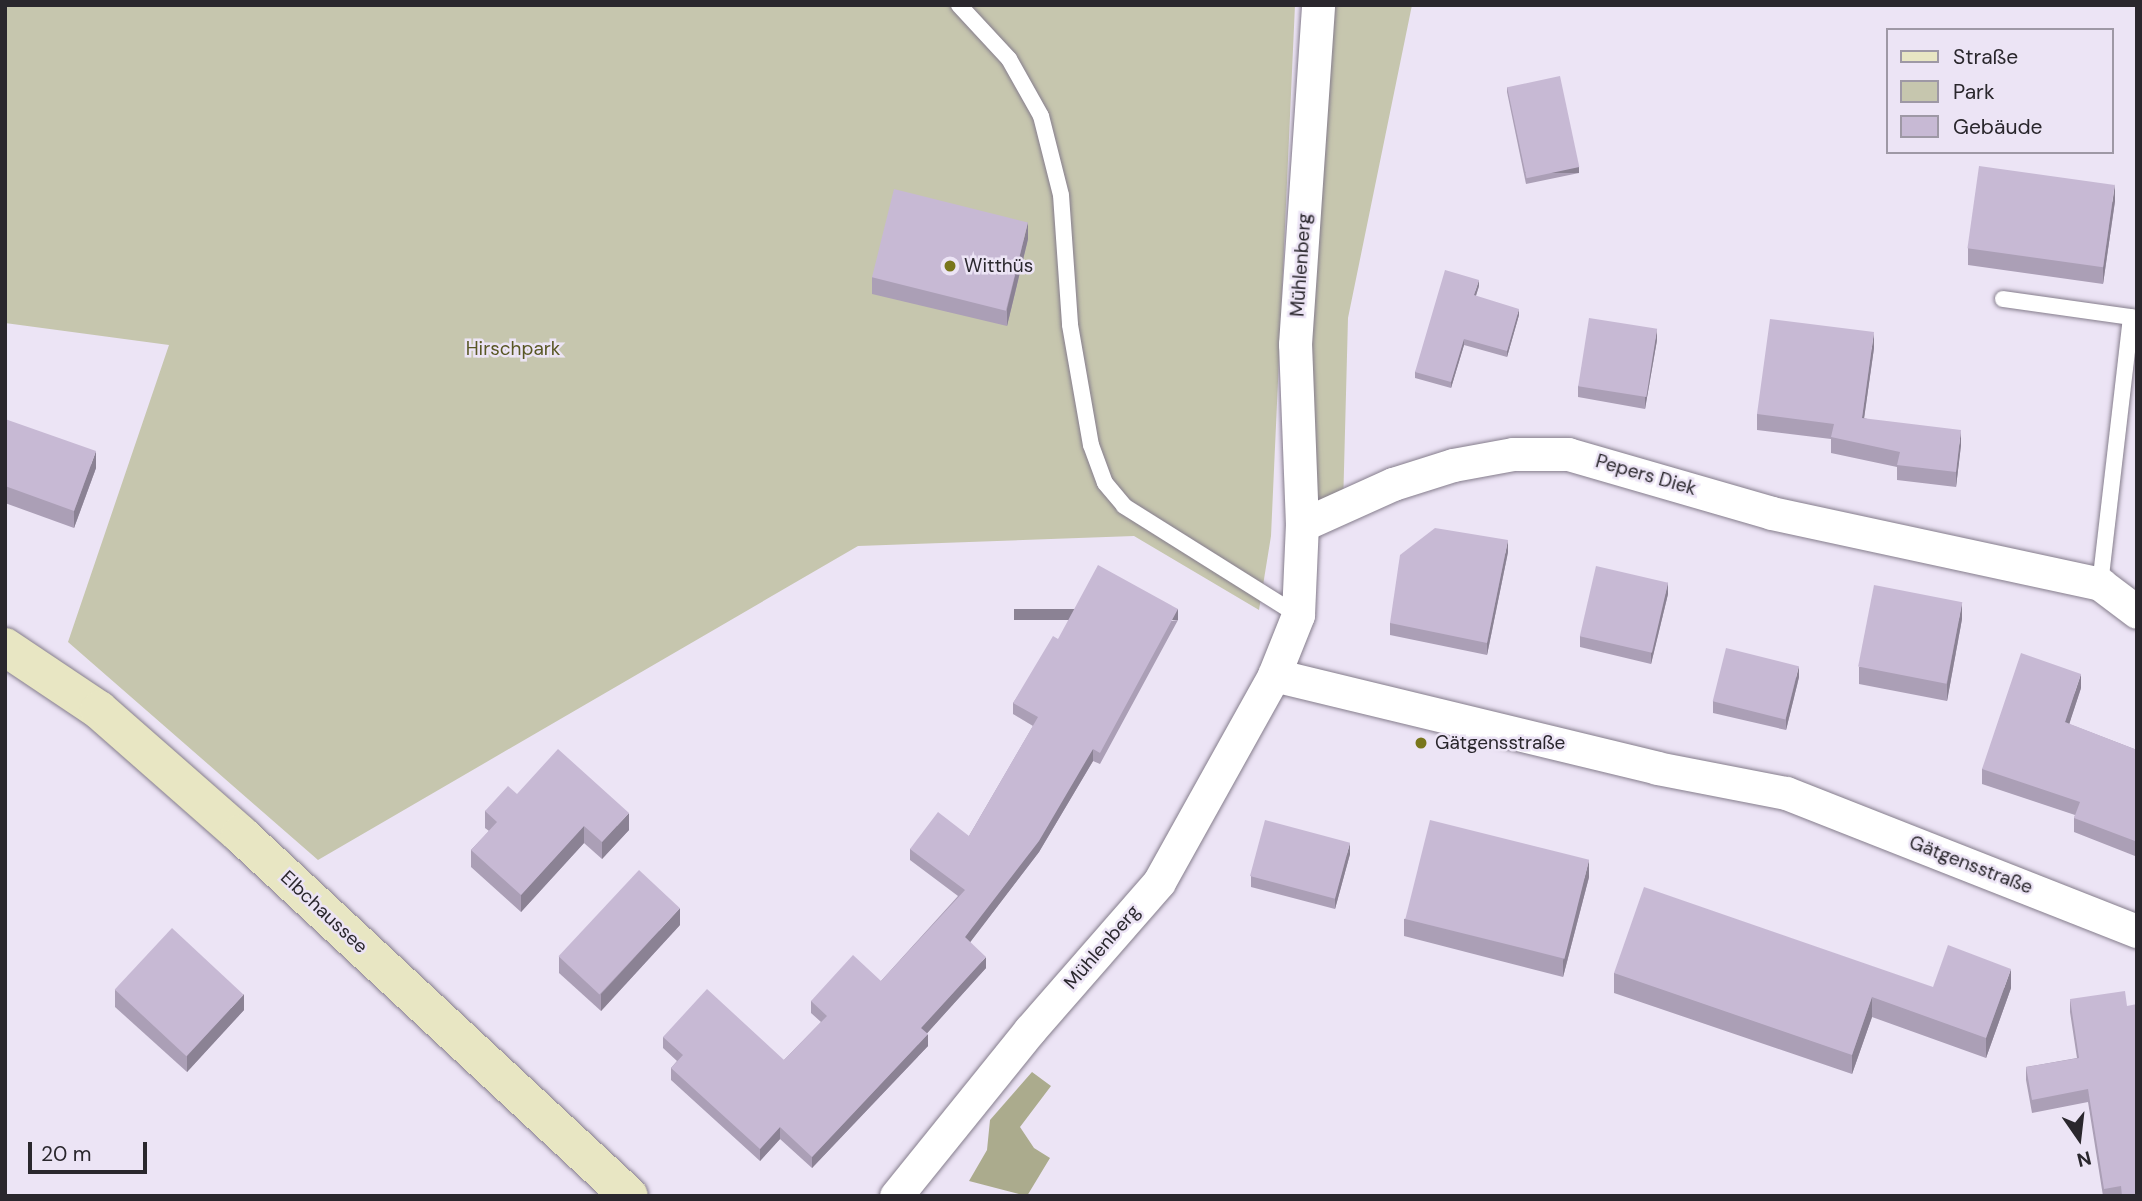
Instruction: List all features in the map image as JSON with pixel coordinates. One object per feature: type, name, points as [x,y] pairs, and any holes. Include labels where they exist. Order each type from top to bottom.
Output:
[{"type":"main road","name":"Elbchaussee","points":[[5,646],[99,710],[629,1196]]},
{"type":"street","name":"Mühlenberg","points":[[1302,526],[1295,344],[1318,5]]},
{"type":"street","name":"Pepers Diek","points":[[1302,526],[1393,484],[1453,465],[1513,454],[1568,454],[1772,513],[2100,584],[2137,612]]},
{"type":"street","points":[[1274,675],[1298,615],[1302,526]]},
{"type":"street","name":"Mühlenberg","points":[[896,1196],[1030,1030],[1159,882],[1274,675]]},
{"type":"street","name":"Gätgensstraße","points":[[1274,675],[1657,768],[1786,793],[2137,931]]},
{"type":"lane","points":[[958,5],[1010,59],[1041,116],[1061,195],[1072,338],[1091,445],[1105,483],[1124,506],[1298,615]]},
{"type":"lane","points":[[2003,299],[2131,317],[2100,584]]},
{"type":"green space","name":"Hirschpark","points":[[5,5],[1295,5],[1271,536],[1259,610],[1134,536],[858,546],[318,860],[68,642],[169,345],[5,323]]},
{"type":"green space","points":[[1318,5],[1412,5],[1348,318],[1343,507],[1302,525]]},
{"type":"green space","points":[[1032,1072],[1051,1086],[1020,1127],[1034,1148],[1050,1158],[1027,1196],[969,1181],[987,1150],[990,1120]]},
{"type":"building","points":[[1560,76],[1579,167],[1527,178],[1507,87]]},
{"type":"building","points":[[1979,166],[2115,185],[2103,267],[1967,248]]},
{"type":"building","name":"Witthüs","points":[[894,189],[1028,222],[1006,311],[872,277]]},
{"type":"building","points":[[1445,270],[1479,280],[1474,295],[1519,309],[1507,351],[1464,339],[1451,382],[1415,372]]},
{"type":"building","points":[[1589,318],[1657,329],[1646,397],[1578,386]]},
{"type":"building","points":[[1770,319],[1874,332],[1862,418],[1961,430],[1956,472],[1897,465],[1900,452],[1831,437],[1834,424],[1757,414]]},
{"type":"building","points":[[5,419],[96,451],[74,511],[5,486]]},
{"type":"building","points":[[1435,528],[1508,540],[1487,643],[1390,623],[1400,555]]},
{"type":"building","points":[[1098,565],[1178,609],[1100,753],[1093,749],[1039,841],[965,937],[986,957],[921,1028],[928,1034],[812,1157],[780,1127],[760,1149],[671,1068],[683,1055],[663,1037],[707,989],[784,1060],[827,1016],[811,1001],[853,955],[881,981],[965,890],[910,849],[938,812],[969,836],[1038,717],[1013,703],[1053,636],[1058,639]]},
{"type":"building","points":[[1596,566],[1668,583],[1652,653],[1580,636]]},
{"type":"building","points":[[1874,585],[1962,602],[1947,684],[1858,666]]},
{"type":"building","points":[[1726,648],[1799,666],[1785,720],[1713,701]]},
{"type":"building","points":[[2021,653],[2081,674],[2065,722],[2137,750],[2135,841],[2074,818],[2080,802],[1982,769]]},
{"type":"building","points":[[558,749],[629,813],[602,842],[584,826],[521,895],[471,850],[497,822],[485,811],[508,786],[517,794]]},
{"type":"building","points":[[1265,820],[1350,843],[1335,899],[1250,876]]},
{"type":"building","points":[[1430,820],[1589,860],[1564,959],[1405,919]]},
{"type":"building","points":[[639,870],[680,908],[599,994],[559,956]]},
{"type":"building","points":[[1644,887],[1933,987],[1948,945],[2011,969],[1986,1038],[1872,997],[1852,1055],[1614,973]]},
{"type":"building","points":[[172,928],[244,995],[186,1056],[115,989]]},
{"type":"building","points":[[2125,991],[2127,1006],[2137,1004],[2137,1196],[2122,1196],[2121,1186],[2104,1189],[2088,1089],[2032,1100],[2026,1067],[2079,1058],[2070,999]]},
{"type":"place","name":"Witthüs","points":[[950,266]]},
{"type":"place","name":"Gätgensstraße","points":[[1421,743]]}]
